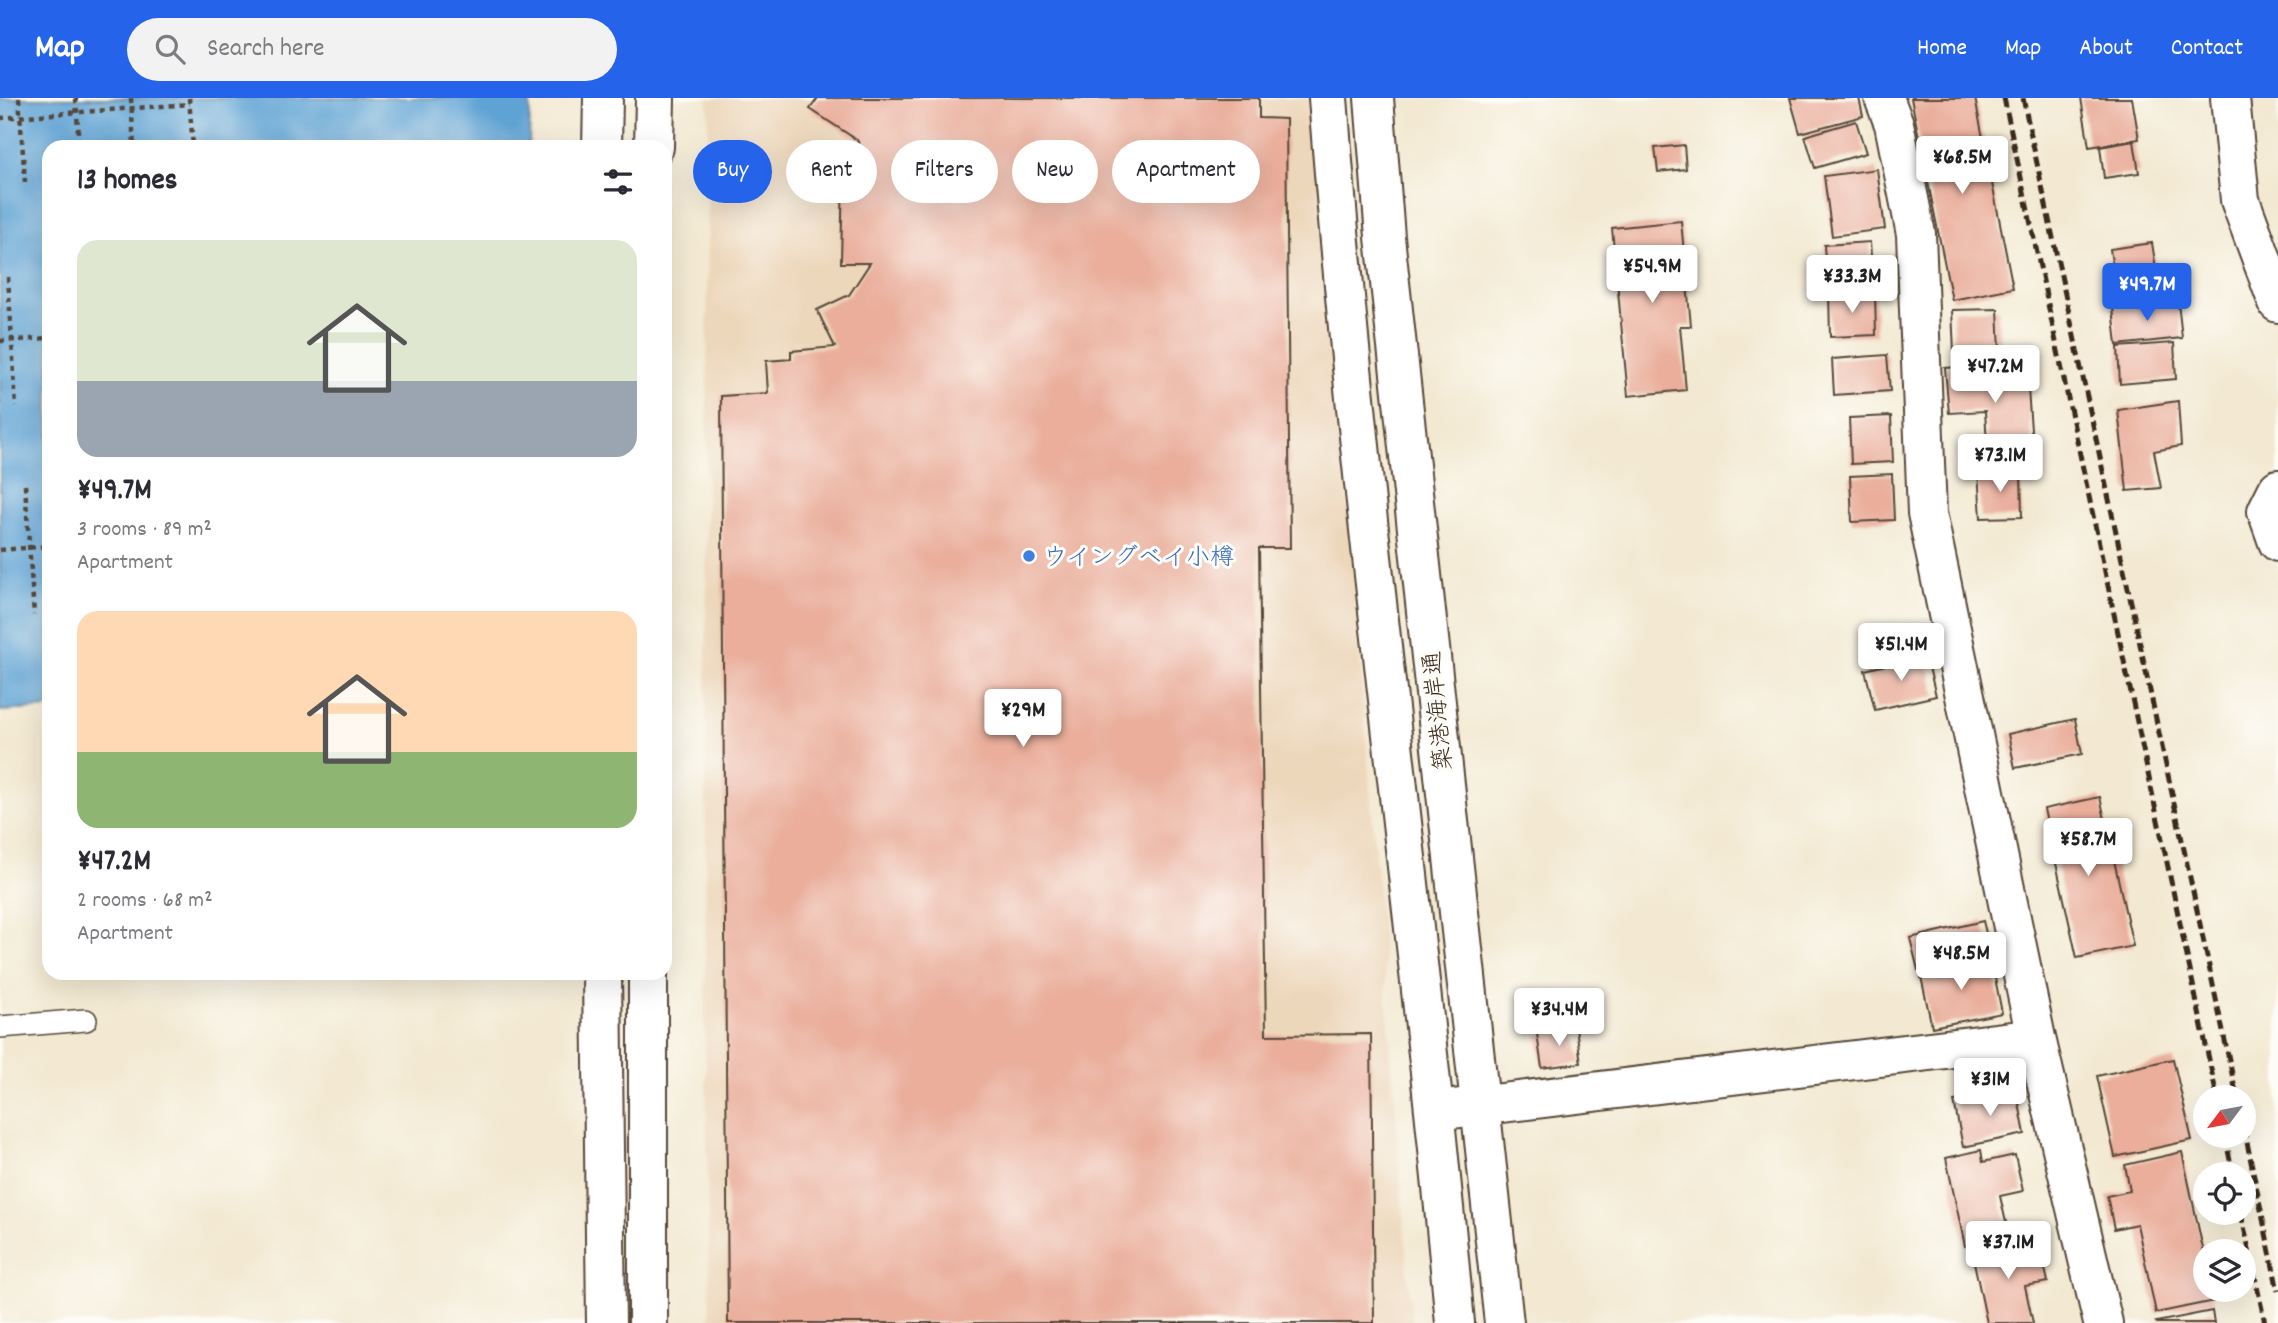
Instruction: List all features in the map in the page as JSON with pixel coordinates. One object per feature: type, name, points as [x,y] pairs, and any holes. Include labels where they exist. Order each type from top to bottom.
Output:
[{"type":"street","points":[[602,140],[603,98]]},
{"type":"street","points":[[654,140],[655,98]]},
{"type":"street","name":"築港海岸通","points":[[1328,98],[1368,534],[1436,1111],[1455,1323]]},
{"type":"street","name":"築港海岸通","points":[[1374,98],[1386,251],[1504,1323]]},
{"type":"street","points":[[1884,98],[1894,124],[1916,234],[1927,513],[2036,1038],[2103,1323]]},
{"type":"street","points":[[2230,98],[2240,200],[2278,303]]},
{"type":"street","points":[[2278,489],[2267,511],[2278,542]]},
{"type":"street","points":[[602,980],[606,1323]]},
{"type":"street","points":[[648,980],[648,1323]]},
{"type":"street","points":[[1436,1111],[2036,1038]]},
{"type":"lane","points":[[0,1027],[86,1020]]},
{"type":"path","points":[[19,98],[25,182]]},
{"type":"path","points":[[76,98],[79,140]]},
{"type":"path","points":[[131,98],[134,140]]},
{"type":"path","points":[[0,118],[132,109],[190,101],[193,140]]},
{"type":"path","points":[[8,276],[16,407]]},
{"type":"path","points":[[0,341],[42,338]]},
{"type":"path","points":[[25,485],[34,615]]},
{"type":"path","points":[[0,550],[42,547]]},
{"type":"shaded area","name":"ウイングベイ小樽","points":[[708,98],[1316,98],[1412,1323],[710,1323],[705,1014],[708,203],[772,203],[772,140],[708,140]]},
{"type":"water","points":[[0,98],[530,98],[529,140],[42,140],[42,708],[0,711]]},
{"type":"building","name":"ウイングベイ小樽","points":[[818,98],[1259,98],[1259,118],[1286,119],[1290,548],[1259,548],[1266,1035],[1371,1034],[1374,1323],[728,1323],[721,396],[768,393],[766,361],[791,359],[791,351],[835,347],[817,310],[849,295],[870,263],[841,263],[842,203],[877,203],[877,140],[857,140],[810,109]]},
{"type":"building","points":[[1790,98],[1859,98],[1863,116],[1800,133]]},
{"type":"building","points":[[1911,98],[1975,98],[2013,288],[1952,300]]},
{"type":"building","points":[[2081,98],[2132,98],[2139,139],[2089,147]]},
{"type":"building","points":[[1856,121],[1866,153],[1815,168],[1805,136]]},
{"type":"building","points":[[2134,141],[2139,173],[2104,178],[2100,147]]},
{"type":"building","points":[[1684,145],[1686,169],[1658,172],[1655,148]]},
{"type":"building","points":[[1877,169],[1885,229],[1832,236],[1824,176]]},
{"type":"building","points":[[1681,221],[1691,326],[1680,326],[1686,390],[1628,396],[1612,228]]},
{"type":"building","points":[[1870,242],[1873,284],[1827,288],[1824,245]]},
{"type":"building","points":[[2152,243],[2159,288],[2117,294],[2110,249]]},
{"type":"building","points":[[1875,293],[1876,335],[1830,337],[1829,294]]},
{"type":"building","points":[[2178,302],[2182,338],[2117,345],[2113,308]]},
{"type":"building","points":[[1998,309],[2000,351],[1954,352],[1952,310]]},
{"type":"building","points":[[2174,343],[2176,379],[2120,384],[2118,347]]},
{"type":"building","points":[[1887,355],[1890,391],[1834,395],[1832,359]]},
{"type":"building","points":[[2026,362],[2033,457],[1988,460],[1985,411],[1949,413],[1945,368]]},
{"type":"building","points":[[2178,401],[2181,446],[2154,451],[2161,488],[2127,491],[2118,410]]},
{"type":"building","points":[[1891,416],[1893,462],[1851,464],[1849,418]]},
{"type":"building","points":[[2021,471],[2022,517],[1981,518],[1978,472]]},
{"type":"building","points":[[1892,474],[1894,520],[1852,522],[1850,476]]},
{"type":"building","points":[[1926,655],[1936,696],[1875,710],[1865,670]]},
{"type":"building","points":[[2075,719],[2082,754],[2015,768],[2008,734]]},
{"type":"building","points":[[2100,797],[2133,946],[2077,958],[2044,809]]},
{"type":"building","points":[[1983,921],[1991,953],[1918,970],[1910,938]]},
{"type":"building","points":[[1991,958],[2002,1013],[1932,1027],[1920,972]]},
{"type":"building","points":[[1576,1028],[1581,1063],[1542,1068],[1537,1034]]},
{"type":"building","points":[[2173,1059],[2192,1140],[2115,1157],[2097,1076]]},
{"type":"building","points":[[2016,1088],[2025,1134],[1963,1147],[1954,1101]]},
{"type":"building","points":[[1981,1150],[1983,1162],[2015,1155],[2023,1191],[2000,1196],[2009,1236],[1965,1246],[1946,1158]]},
{"type":"building","points":[[2182,1152],[2193,1203],[2193,1225],[2198,1225],[2201,1239],[2193,1239],[2193,1302],[2209,1302],[2156,1313],[2137,1224],[2114,1229],[2107,1196],[2130,1191],[2125,1165]]},
{"type":"building","points":[[2006,1241],[2008,1253],[2040,1246],[2048,1282],[2025,1286],[2033,1323],[1987,1323],[1971,1248]]},
{"type":"building","points":[[2212,1311],[2214,1323],[2156,1322]]},
{"type":"railway","points":[[2004,98],[2214,1085]]},
{"type":"railway","points":[[2023,98],[2234,1085]]},
{"type":"railway","points":[[2228,1148],[2230,1162]]},
{"type":"railway","points":[[2248,1148],[2278,1291]]},
{"type":"railway","points":[[2244,1225],[2265,1323]]},
{"type":"place","name":"ウイングベイ小樽","points":[[1029,556]]}]
